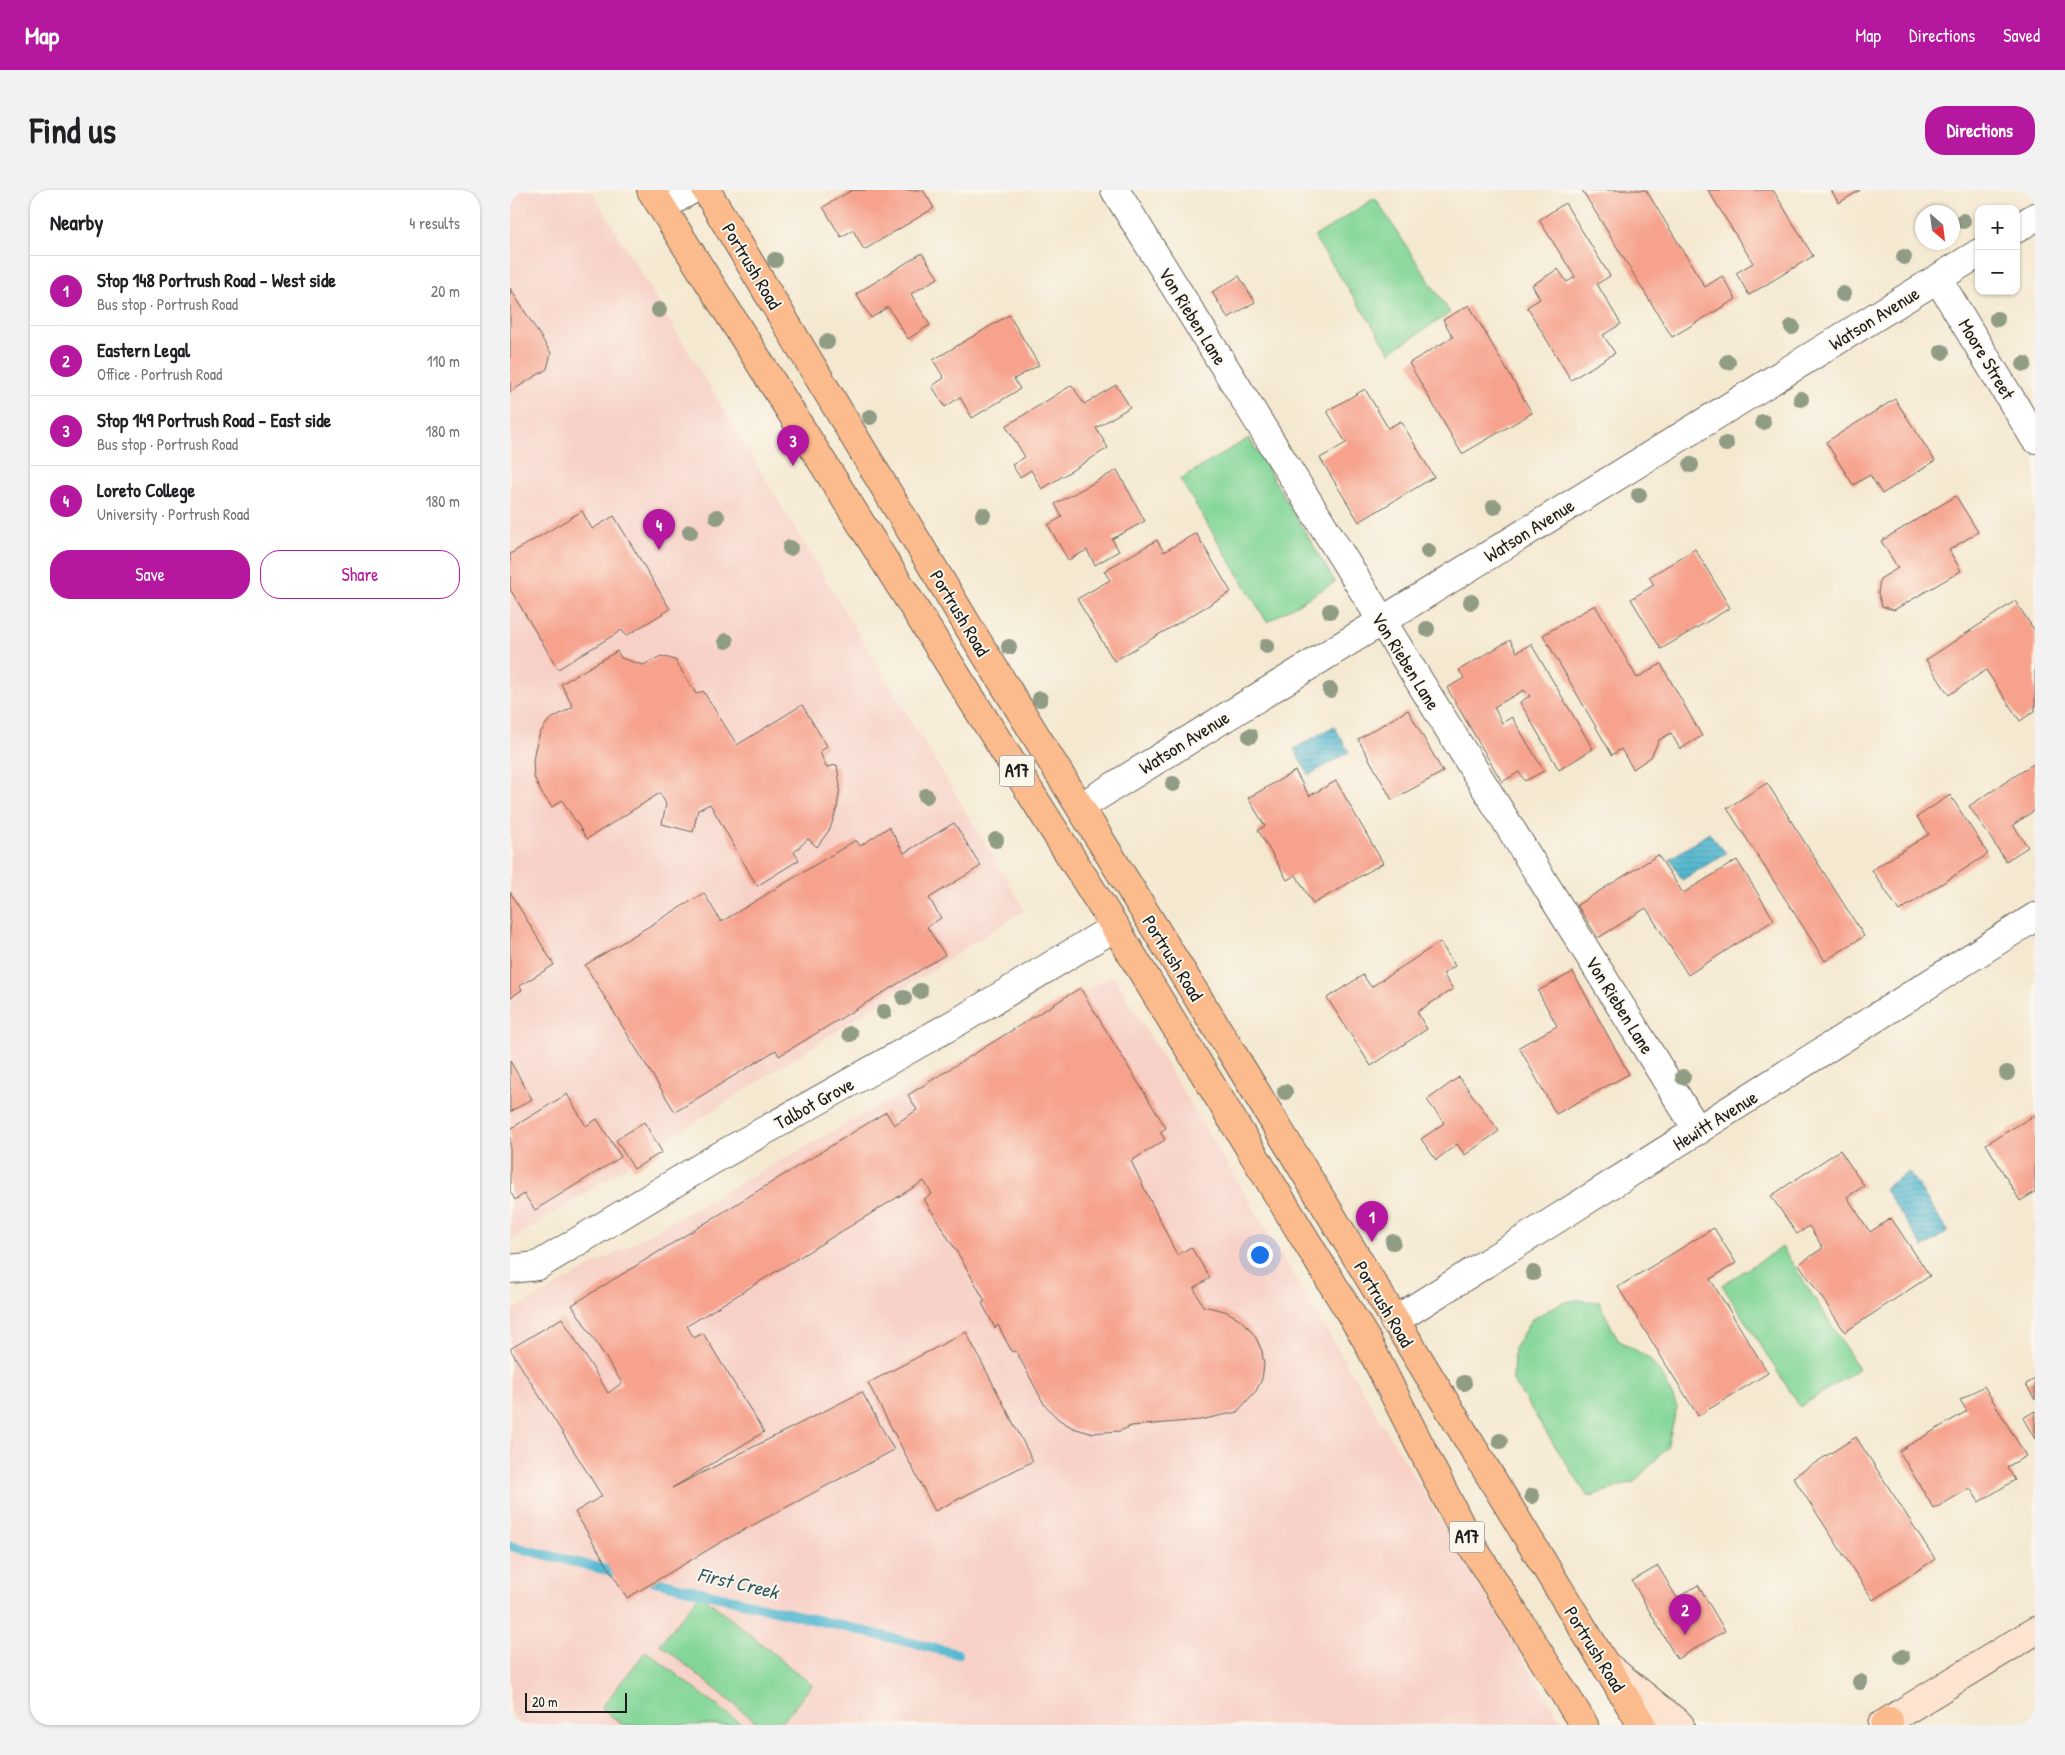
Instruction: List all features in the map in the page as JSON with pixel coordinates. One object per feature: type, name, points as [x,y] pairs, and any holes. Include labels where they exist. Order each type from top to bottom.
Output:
[{"type":"highway","name":"Portrush Road","points":[[706,190],[966,623],[1642,1725]]},
{"type":"highway","name":"Portrush Road","points":[[657,199],[1115,926],[1366,1339],[1468,1538],[1584,1725]]},
{"type":"main road","points":[[1883,1724],[2035,1631]]},
{"type":"main road","points":[[1602,1662],[1680,1725]]},
{"type":"street","points":[[657,199],[691,190]]},
{"type":"street","name":"Von Rieben Lane","points":[[1115,190],[1698,1131]]},
{"type":"street","points":[[2020,226],[2035,217]]},
{"type":"street","name":"Watson Avenue","points":[[1080,807],[1975,255]]},
{"type":"street","name":"Moore Street","points":[[1938,278],[2035,439]]},
{"type":"street","name":"Hewitt Avenue","points":[[1394,1321],[2035,917]]},
{"type":"street","name":"Talbot Grove","points":[[510,1269],[537,1266],[711,1161],[930,1037],[1115,926]]},
{"type":"shaded area","points":[[510,190],[591,190],[1025,910],[510,1241]]},
{"type":"shaded area","points":[[1113,975],[1560,1719],[1559,1725],[521,1725],[510,1710],[510,1312]]},
{"type":"green space","points":[[1375,198],[1450,313],[1390,352],[1314,237]]},
{"type":"green space","points":[[1249,438],[1335,582],[1267,622],[1180,479]]},
{"type":"green space","points":[[1782,1247],[1859,1369],[1800,1407],[1722,1285]]},
{"type":"green space","points":[[1577,1300],[1599,1302],[1618,1340],[1649,1358],[1664,1378],[1677,1407],[1667,1448],[1634,1482],[1588,1497],[1513,1381],[1514,1349],[1531,1320],[1561,1303]]},
{"type":"green space","points":[[700,1594],[812,1685],[780,1725],[760,1725],[660,1644]]},
{"type":"green space","points":[[646,1651],[742,1725],[623,1725],[601,1708]]},
{"type":"water","points":[[1334,726],[1349,752],[1309,775],[1294,749]]},
{"type":"water","points":[[1709,833],[1726,853],[1682,880],[1670,859]]},
{"type":"water","points":[[1909,1172],[1948,1231],[1923,1248],[1884,1188]]},
{"type":"building","points":[[852,190],[923,190],[934,208],[864,250],[853,230],[841,237],[823,207]]},
{"type":"building","points":[[1582,190],[1646,190],[1705,287],[1722,276],[1736,299],[1672,337]]},
{"type":"building","points":[[1708,190],[1773,190],[1813,256],[1749,295],[1736,273],[1753,263]]},
{"type":"building","points":[[1831,190],[1860,190],[1839,203]]},
{"type":"building","points":[[1565,203],[1610,276],[1597,284],[1621,324],[1603,335],[1615,353],[1571,380],[1527,307],[1540,299],[1532,285],[1558,269],[1567,282],[1575,277],[1539,220]]},
{"type":"building","points":[[922,253],[938,278],[911,294],[930,325],[908,339],[888,307],[871,318],[856,294]]},
{"type":"building","points":[[1239,276],[1255,302],[1228,318],[1212,292]]},
{"type":"building","points":[[510,288],[551,353],[547,369],[510,392]]},
{"type":"building","points":[[1469,305],[1532,413],[1462,454],[1409,363],[1453,337],[1443,320]]},
{"type":"building","points":[[1009,315],[1039,365],[1014,379],[1020,389],[972,418],[960,397],[945,407],[932,386],[944,378],[933,360]]},
{"type":"building","points":[[1072,385],[1084,404],[1116,385],[1130,407],[1096,428],[1108,448],[1042,489],[1031,470],[1020,477],[1012,465],[1025,457],[1006,426]]},
{"type":"building","points":[[1365,389],[1388,428],[1401,421],[1434,477],[1359,522],[1320,458],[1346,443],[1327,411]]},
{"type":"building","points":[[1895,399],[1935,461],[1882,494],[1870,475],[1853,485],[1826,442]]},
{"type":"building","points":[[1117,470],[1145,521],[1112,539],[1119,551],[1095,565],[1087,550],[1068,560],[1048,525],[1062,517],[1055,504]]},
{"type":"building","points":[[1956,496],[1978,532],[1949,550],[1961,571],[1894,610],[1882,606],[1878,593],[1880,579],[1898,568],[1881,541]]},
{"type":"building","points":[[582,511],[592,529],[614,516],[670,609],[626,636],[622,630],[558,669],[510,589],[510,554]]},
{"type":"building","points":[[1196,533],[1231,592],[1114,661],[1077,599],[1110,580],[1104,571],[1157,540],[1164,552]]},
{"type":"building","points":[[1695,549],[1730,608],[1661,649],[1631,599],[1654,585],[1649,577]]},
{"type":"building","points":[[2015,601],[2035,631],[2035,711],[2020,721],[1986,670],[1949,695],[1926,660]]},
{"type":"building","points":[[1595,605],[1637,678],[1661,664],[1702,736],[1680,749],[1671,733],[1659,740],[1651,757],[1633,769],[1621,749],[1612,755],[1543,635]]},
{"type":"building","points":[[1510,640],[1517,652],[1531,644],[1593,749],[1559,770],[1520,702],[1530,696],[1524,690],[1494,707],[1502,723],[1512,717],[1544,771],[1525,781],[1519,772],[1502,782],[1447,688],[1464,678],[1459,670]]},
{"type":"building","points":[[617,651],[621,658],[643,665],[661,656],[675,660],[696,694],[703,691],[737,745],[802,705],[827,746],[820,752],[826,767],[837,765],[840,786],[837,808],[830,829],[817,847],[808,839],[794,852],[799,860],[757,886],[710,804],[698,810],[693,832],[662,824],[666,804],[660,793],[587,839],[562,800],[552,807],[541,792],[534,777],[533,761],[540,733],[549,720],[573,707],[561,684]]},
{"type":"building","points":[[1408,710],[1443,772],[1392,800],[1358,739]]},
{"type":"building","points":[[2035,763],[2035,810],[2013,825],[2028,847],[2006,861],[1969,806]]},
{"type":"building","points":[[1295,771],[1309,796],[1336,781],[1383,863],[1313,904],[1296,875],[1287,880],[1258,830],[1265,826],[1248,798]]},
{"type":"building","points":[[1767,783],[1864,936],[1825,961],[1727,808]]},
{"type":"building","points":[[1950,795],[1988,854],[1899,911],[1872,870],[1929,834],[1917,817]]},
{"type":"building","points":[[954,823],[981,866],[929,898],[941,918],[927,927],[945,955],[779,1056],[776,1050],[675,1112],[585,965],[704,893],[721,922],[856,840],[860,846],[889,827],[904,853]]},
{"type":"building","points":[[1658,855],[1683,893],[1737,860],[1774,920],[1688,975],[1646,908],[1598,938],[1577,905]]},
{"type":"building","points":[[510,892],[554,965],[519,986],[522,990],[510,998]]},
{"type":"building","points":[[1440,942],[1455,966],[1443,974],[1453,989],[1417,1012],[1427,1029],[1371,1066],[1327,998],[1363,975],[1371,987]]},
{"type":"building","points":[[1573,972],[1629,1074],[1556,1114],[1519,1047],[1557,1026],[1538,991]]},
{"type":"building","points":[[1080,988],[1166,1128],[1160,1132],[1165,1140],[1131,1161],[1177,1255],[1191,1247],[1210,1278],[1194,1288],[1203,1306],[1225,1311],[1238,1318],[1256,1338],[1262,1351],[1264,1365],[1262,1379],[1256,1391],[1237,1412],[1200,1420],[1131,1426],[1120,1431],[1090,1433],[1073,1428],[1058,1419],[1044,1404],[1016,1351],[1012,1352],[998,1325],[995,1328],[982,1303],[985,1301],[924,1199],[932,1194],[924,1181],[687,1326],[694,1338],[703,1333],[764,1432],[672,1488],[862,1392],[894,1450],[723,1541],[627,1598],[575,1512],[602,1496],[510,1349],[562,1318],[608,1393],[622,1383],[572,1305],[886,1112],[894,1125],[917,1110],[908,1095]]},
{"type":"building","points":[[510,1061],[532,1099],[510,1112]]},
{"type":"building","points":[[1459,1077],[1499,1131],[1465,1155],[1457,1144],[1436,1160],[1421,1139],[1444,1123],[1427,1100]]},
{"type":"building","points":[[567,1094],[586,1126],[597,1119],[621,1157],[535,1210],[524,1194],[515,1200],[510,1191],[510,1129]]},
{"type":"building","points":[[2035,1115],[2035,1192],[2020,1201],[1986,1144]]},
{"type":"building","points":[[644,1122],[662,1152],[634,1169],[616,1140]]},
{"type":"building","points":[[1840,1150],[1864,1186],[1847,1197],[1870,1232],[1891,1218],[1930,1276],[1845,1332],[1799,1264],[1823,1248],[1809,1226],[1797,1234],[1771,1196]]},
{"type":"building","points":[[1714,1228],[1736,1263],[1710,1279],[1768,1373],[1698,1416],[1618,1287]]},
{"type":"building","points":[[966,1332],[1033,1461],[935,1511],[868,1383]]},
{"type":"building","points":[[2035,1379],[2035,1400],[2026,1384]]},
{"type":"building","points":[[1984,1386],[2026,1456],[2007,1467],[2015,1480],[1979,1502],[1970,1488],[1934,1509],[1899,1451],[1967,1411],[1960,1400]]},
{"type":"building","points":[[2035,1411],[2035,1439],[2023,1418]]},
{"type":"building","points":[[1856,1437],[1935,1559],[1873,1600],[1793,1477]]},
{"type":"building","points":[[1658,1566],[1677,1598],[1698,1585],[1725,1631],[1677,1659],[1632,1581]]},
{"type":"waterway","name":"First Creek","points":[[510,1546],[623,1574]]},
{"type":"waterway","name":"First Creek","points":[[642,1578],[958,1654]]},
{"type":"place","name":"Stop 149 Portrush Road - East side","points":[[793,466]]},
{"type":"place","name":"Loreto College","points":[[659,550]]},
{"type":"place","name":"Stop 148 Portrush Road - West side","points":[[1372,1242]]},
{"type":"place","name":"Eastern Legal","points":[[1685,1635]]}]
